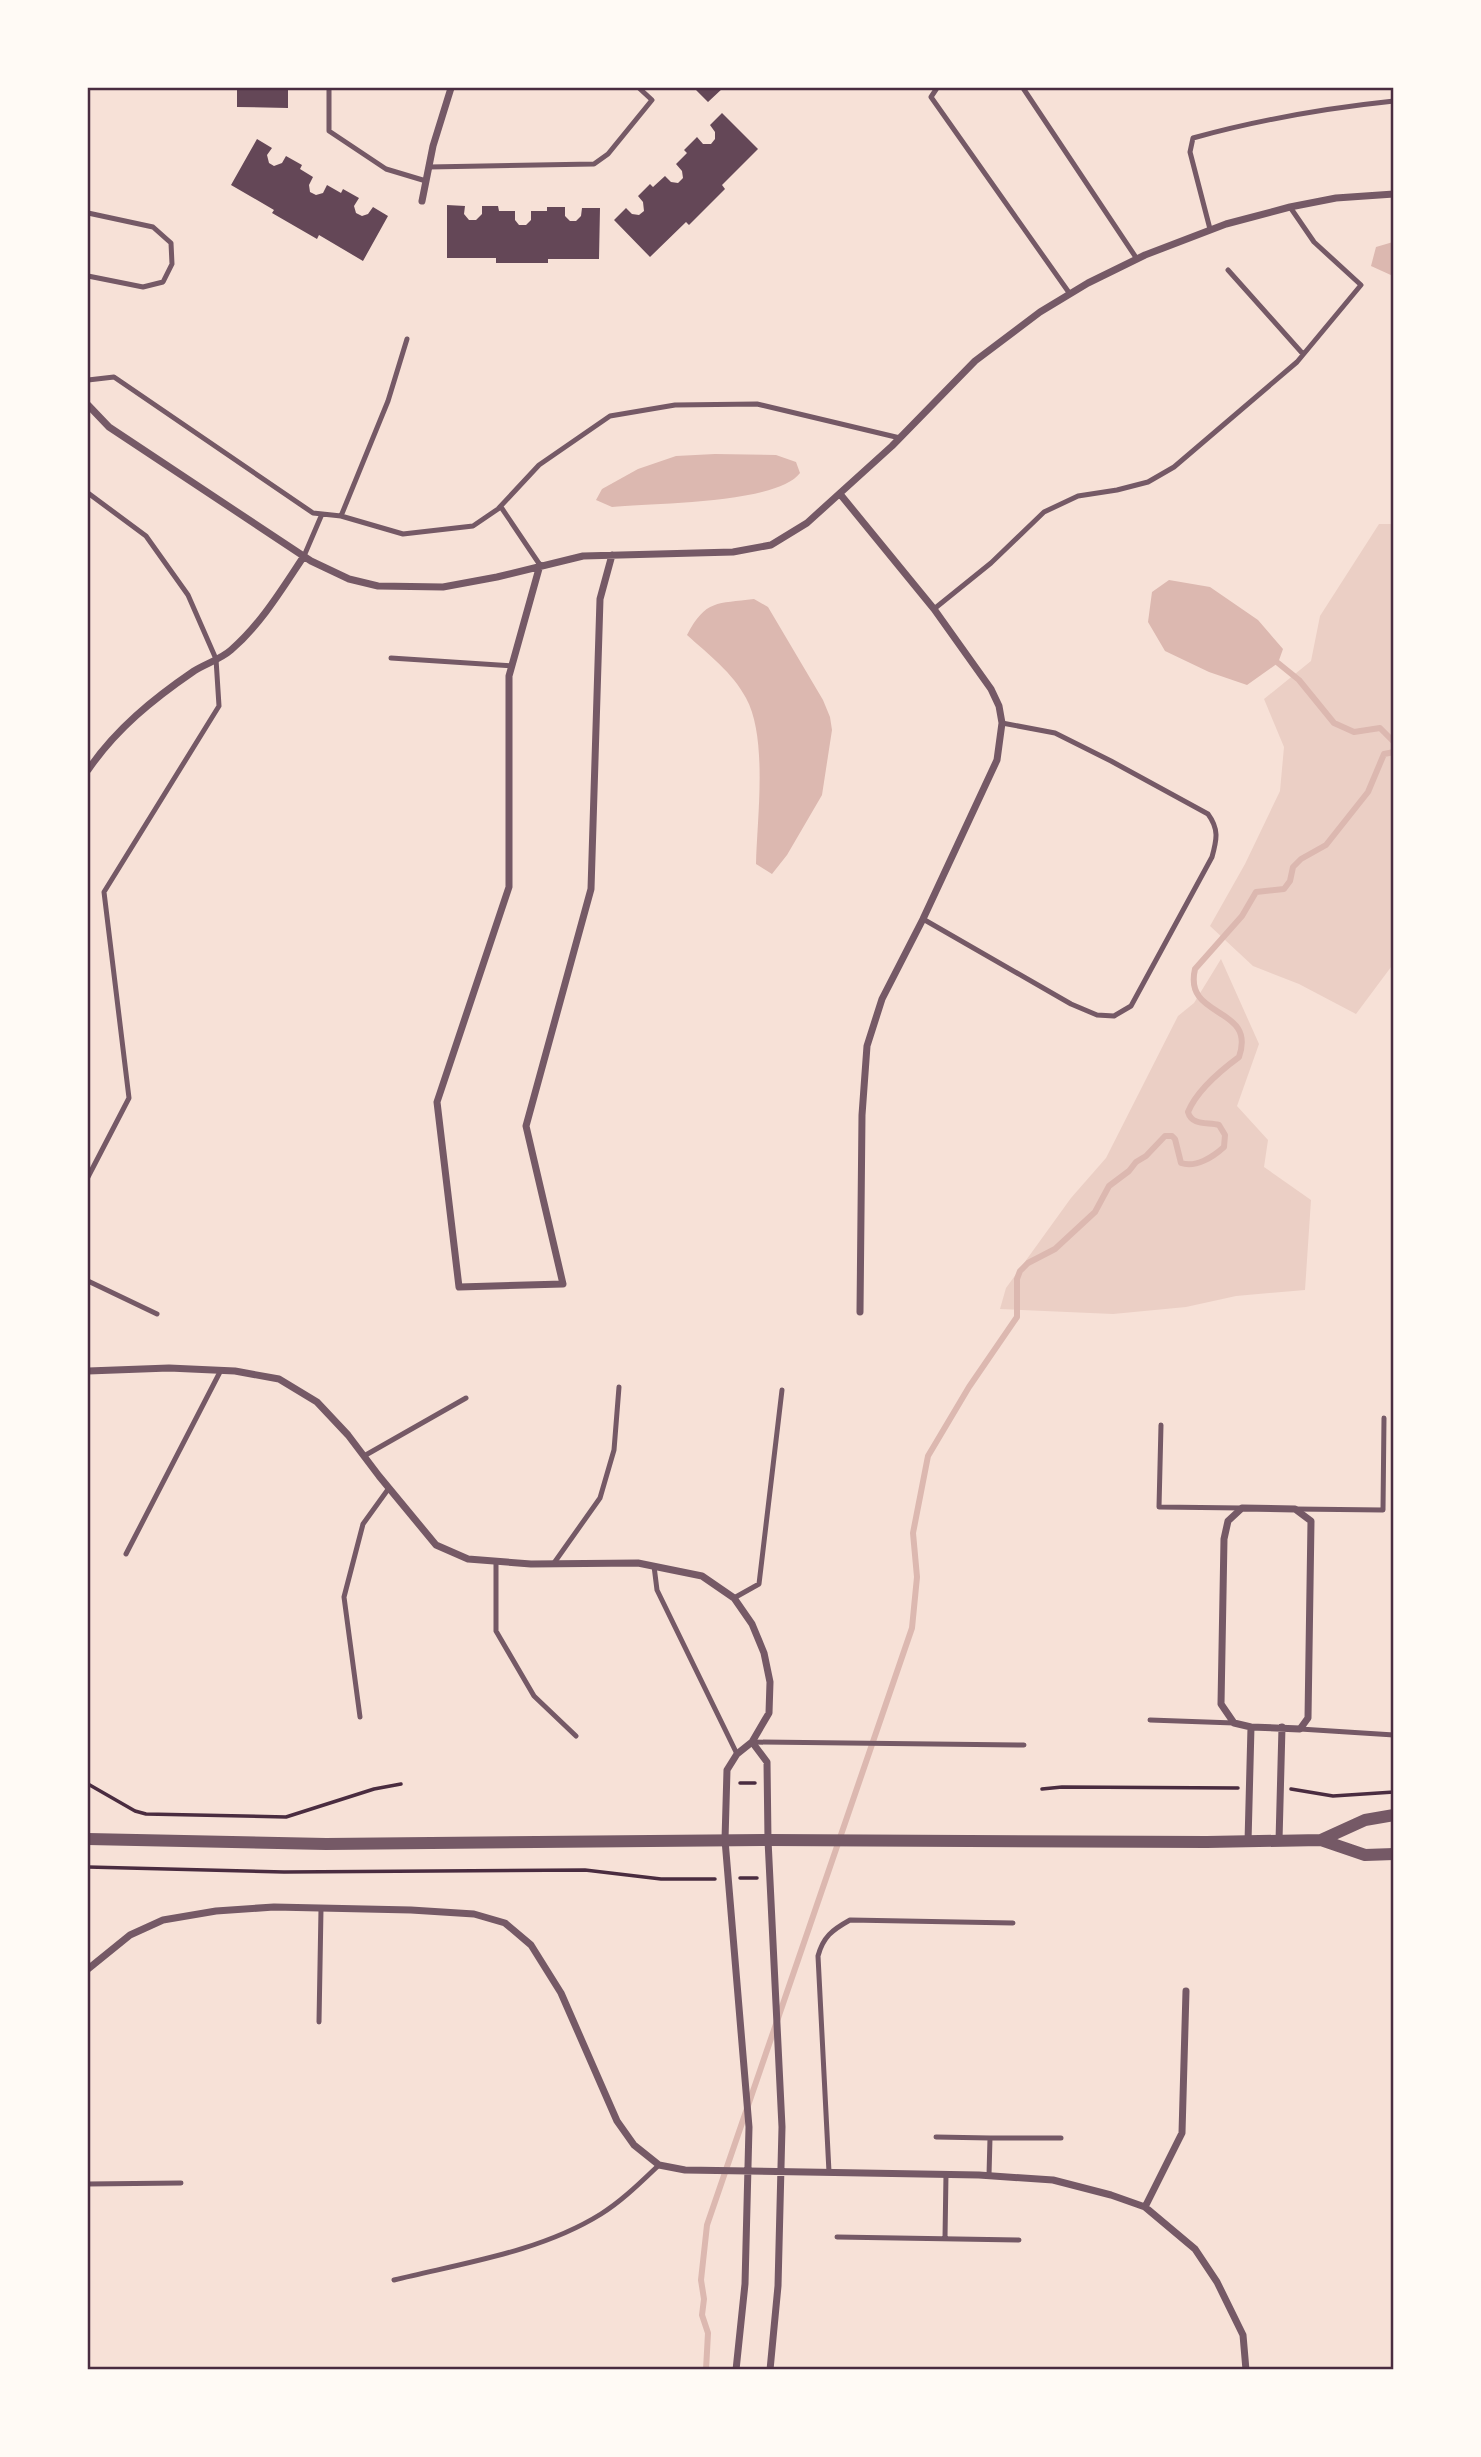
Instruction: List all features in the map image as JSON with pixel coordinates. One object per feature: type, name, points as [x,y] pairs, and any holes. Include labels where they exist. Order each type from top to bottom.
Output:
[{"type":"street","points":[[422,201],[433,146],[451,88]]},
{"type":"street","points":[[88,405],[109,427],[304,556],[349,579],[378,586],[443,587],[583,556],[716,553],[771,545],[807,523],[840,494],[900,438],[975,361],[1040,312],[1070,294],[1137,259],[1210,229],[1290,207],[1336,198],[1394,194]]},
{"type":"street","points":[[840,494],[934,608],[991,689],[999,706],[1002,723],[997,760],[923,919],[882,999],[867,1046],[862,1115],[860,1312]]},
{"type":"street","points":[[540,565],[509,676],[509,887],[437,1102],[459,1287],[562,1284],[526,1126],[591,889],[600,599],[612,555]]},
{"type":"street","points":[[88,770],[103,747],[134,716],[168,689],[230,652],[262,619],[304,556]]},
{"type":"street","points":[[88,1371],[142,1368],[220,1370],[279,1379],[317,1402],[348,1435],[436,1545],[468,1559],[638,1563],[702,1576],[734,1598],[752,1624],[764,1653],[770,1682],[769,1713],[752,1742],[737,1754],[727,1770],[725,1783],[725,1840],[748,2114],[745,2284],[736,2370]]},
{"type":"street","points":[[1242,1508],[1295,1509],[1311,1521],[1308,1718],[1300,1730],[1251,1727],[1234,1723],[1222,1704],[1224,1539],[1228,1521],[1242,1508]]},
{"type":"street","points":[[1248,1842],[1251,1727]]},
{"type":"street","points":[[1279,1841],[1282,1727]]},
{"type":"street","points":[[752,1742],[767,1762],[768,1840],[782,2127],[778,2286],[769,2370]]},
{"type":"street","points":[[1321,1840],[1365,1820],[1394,1815]]},
{"type":"street","points":[[88,1839],[326,1844],[725,1840],[1321,1840],[1366,1855],[1394,1854]]},
{"type":"street","points":[[88,1969],[130,1935],[163,1920],[216,1911],[274,1907],[474,1914],[505,1923],[531,1945],[561,1993],[617,2121],[634,2145],[659,2165],[685,2170],[748,2172],[989,2175],[1053,2180],[1111,2195],[1145,2207],[1195,2249],[1217,2282],[1243,2335],[1246,2370]]},
{"type":"street","points":[[1145,2207],[1182,2133],[1186,1991]]},
{"type":"lane","points":[[329,88],[329,131],[386,169],[426,181]]},
{"type":"lane","points":[[429,167],[594,164],[608,154],[652,100],[639,88]]},
{"type":"lane","points":[[937,88],[931,97],[1070,294]]},
{"type":"lane","points":[[1023,88],[1137,259]]},
{"type":"lane","points":[[1210,229],[1190,152],[1194,138],[1227,129],[1361,104],[1394,101]]},
{"type":"lane","points":[[934,608],[991,563],[1044,512],[1078,496],[1148,482],[1174,467],[1297,362],[1360,285],[1314,242],[1290,207]]},
{"type":"lane","points":[[88,213],[153,228],[171,243],[172,264],[163,282],[143,287],[88,276]]},
{"type":"lane","points":[[1228,270],[1303,354]]},
{"type":"lane","points":[[341,516],[384,411],[407,339]]},
{"type":"lane","points":[[88,380],[114,377],[313,513],[341,516],[403,534],[473,526],[501,507],[539,465],[610,416],[675,405],[757,404],[900,438]]},
{"type":"lane","points":[[88,493],[146,536],[188,594],[216,659],[219,706],[104,892],[129,1098],[88,1177]]},
{"type":"lane","points":[[501,507],[540,565]]},
{"type":"lane","points":[[304,556],[322,514]]},
{"type":"lane","points":[[391,658],[512,666]]},
{"type":"lane","points":[[923,919],[1071,1004],[1097,1015],[1114,1016],[1131,1006],[1212,857],[1216,825],[1208,814],[1055,733],[1002,723]]},
{"type":"lane","points":[[88,1281],[157,1314]]},
{"type":"lane","points":[[126,1554],[220,1370]]},
{"type":"lane","points":[[554,1563],[600,1498],[614,1450],[620,1387]]},
{"type":"lane","points":[[734,1598],[759,1584],[782,1390]]},
{"type":"lane","points":[[363,1455],[466,1398]]},
{"type":"lane","points":[[1295,1509],[1382,1510],[1384,1418]]},
{"type":"lane","points":[[1161,1425],[1159,1507],[1242,1508]]},
{"type":"lane","points":[[360,1717],[344,1597],[363,1524],[389,1488]]},
{"type":"lane","points":[[496,1561],[496,1631],[534,1696],[576,1736]]},
{"type":"lane","points":[[654,1566],[657,1590],[737,1754]]},
{"type":"lane","points":[[1150,1720],[1234,1723]]},
{"type":"lane","points":[[1300,1730],[1394,1735]]},
{"type":"lane","points":[[752,1742],[1024,1745]]},
{"type":"lane","points":[[319,2022],[321,1909]]},
{"type":"lane","points":[[829,2172],[818,1956],[822,1941],[833,1929],[850,1920],[1013,1923]]},
{"type":"lane","points":[[936,2137],[1061,2138]]},
{"type":"lane","points":[[989,2175],[990,2138]]},
{"type":"lane","points":[[394,2280],[507,2253],[568,2232],[601,2214],[627,2195],[659,2165]]},
{"type":"lane","points":[[945,2238],[946,2174]]},
{"type":"lane","points":[[88,2183],[181,2182]]},
{"type":"lane","points":[[837,2238],[1019,2240]]},
{"type":"path","points":[[735,1783],[755,1783]]},
{"type":"path","points":[[88,1784],[135,1811],[146,1814],[286,1817],[297,1816],[374,1788],[401,1784]]},
{"type":"path","points":[[1042,1789],[1241,1788]]},
{"type":"path","points":[[1290,1789],[1333,1796],[1394,1791]]},
{"type":"path","points":[[88,1867],[284,1872],[585,1870],[661,1879],[770,1878]]},
{"type":"shaded area","points":[[1394,242],[1393,276],[1371,266],[1376,247]]},
{"type":"shaded area","points":[[776,455],[796,462],[800,473],[787,483],[767,491],[712,500],[612,507],[596,500],[602,489],[638,469],[676,456]]},
{"type":"shaded area","points":[[1379,524],[1394,524],[1394,963],[1356,1014],[1299,984],[1253,966],[1210,926],[1245,864],[1280,791],[1284,747],[1264,699],[1311,661],[1320,616]]},
{"type":"shaded area","points":[[1169,580],[1210,587],[1258,620],[1283,649],[1278,663],[1247,685],[1209,672],[1165,651],[1148,622],[1152,592]]},
{"type":"shaded area","points":[[754,599],[768,607],[823,700],[832,730],[822,795],[787,855],[772,874],[756,864],[760,779],[753,715],[734,680],[687,635],[700,615],[714,605]]},
{"type":"shaded area","points":[[1221,959],[1259,1044],[1237,1106],[1268,1140],[1264,1167],[1311,1200],[1305,1290],[1236,1296],[1186,1307],[1113,1314],[1000,1309],[1006,1288],[1071,1198],[1106,1158],[1178,1016],[1194,1003]]},
{"type":"building","points":[[237,88],[288,90],[288,108],[237,107]]},
{"type":"building","points":[[723,88],[708,102],[696,90]]},
{"type":"building","points":[[722,113],[758,149],[722,185],[725,189],[689,225],[686,222],[650,257],[614,220],[626,208],[632,214],[639,215],[644,211],[643,202],[638,196],[650,184],[653,187],[665,176],[671,182],[678,183],[683,178],[682,171],[676,164],[687,153],[684,150],[697,137],[703,144],[711,144],[715,139],[715,132],[710,125]]},
{"type":"building","points":[[257,139],[272,148],[267,155],[269,163],[274,166],[282,163],[286,156],[302,165],[300,169],[313,177],[309,185],[310,192],[316,195],[323,193],[327,185],[341,193],[343,189],[359,198],[354,206],[356,213],[362,216],[368,214],[373,207],[388,216],[363,261],[319,235],[317,239],[231,185]]},
{"type":"building","points":[[447,205],[465,206],[464,214],[469,220],[476,220],[482,214],[482,206],[498,206],[499,211],[515,211],[515,220],[519,225],[526,225],[531,220],[531,211],[547,211],[547,207],[565,207],[565,216],[570,221],[576,221],[581,216],[582,208],[600,208],[599,259],[496,263],[496,258],[447,258]]},
{"type":"waterway","points":[[1278,663],[1299,680],[1334,723],[1354,732],[1380,728],[1394,742]]},
{"type":"waterway","points":[[706,2370],[708,2333],[702,2315],[704,2299],[701,2280],[707,2225],[912,1628],[917,1577],[913,1533],[928,1456],[969,1387],[1017,1317],[1017,1279],[1020,1271],[1028,1263],[1055,1249],[1095,1212],[1109,1186],[1146,1156],[1165,1136],[1175,1139],[1181,1163],[1204,1161],[1224,1147],[1225,1135],[1219,1125],[1193,1120],[1188,1112],[1203,1089],[1239,1057],[1242,1040],[1238,1028],[1199,997],[1194,985],[1195,969],[1242,916],[1256,892],[1284,889],[1290,881],[1293,867],[1301,859],[1326,845],[1368,792],[1384,754],[1394,752]]}]
